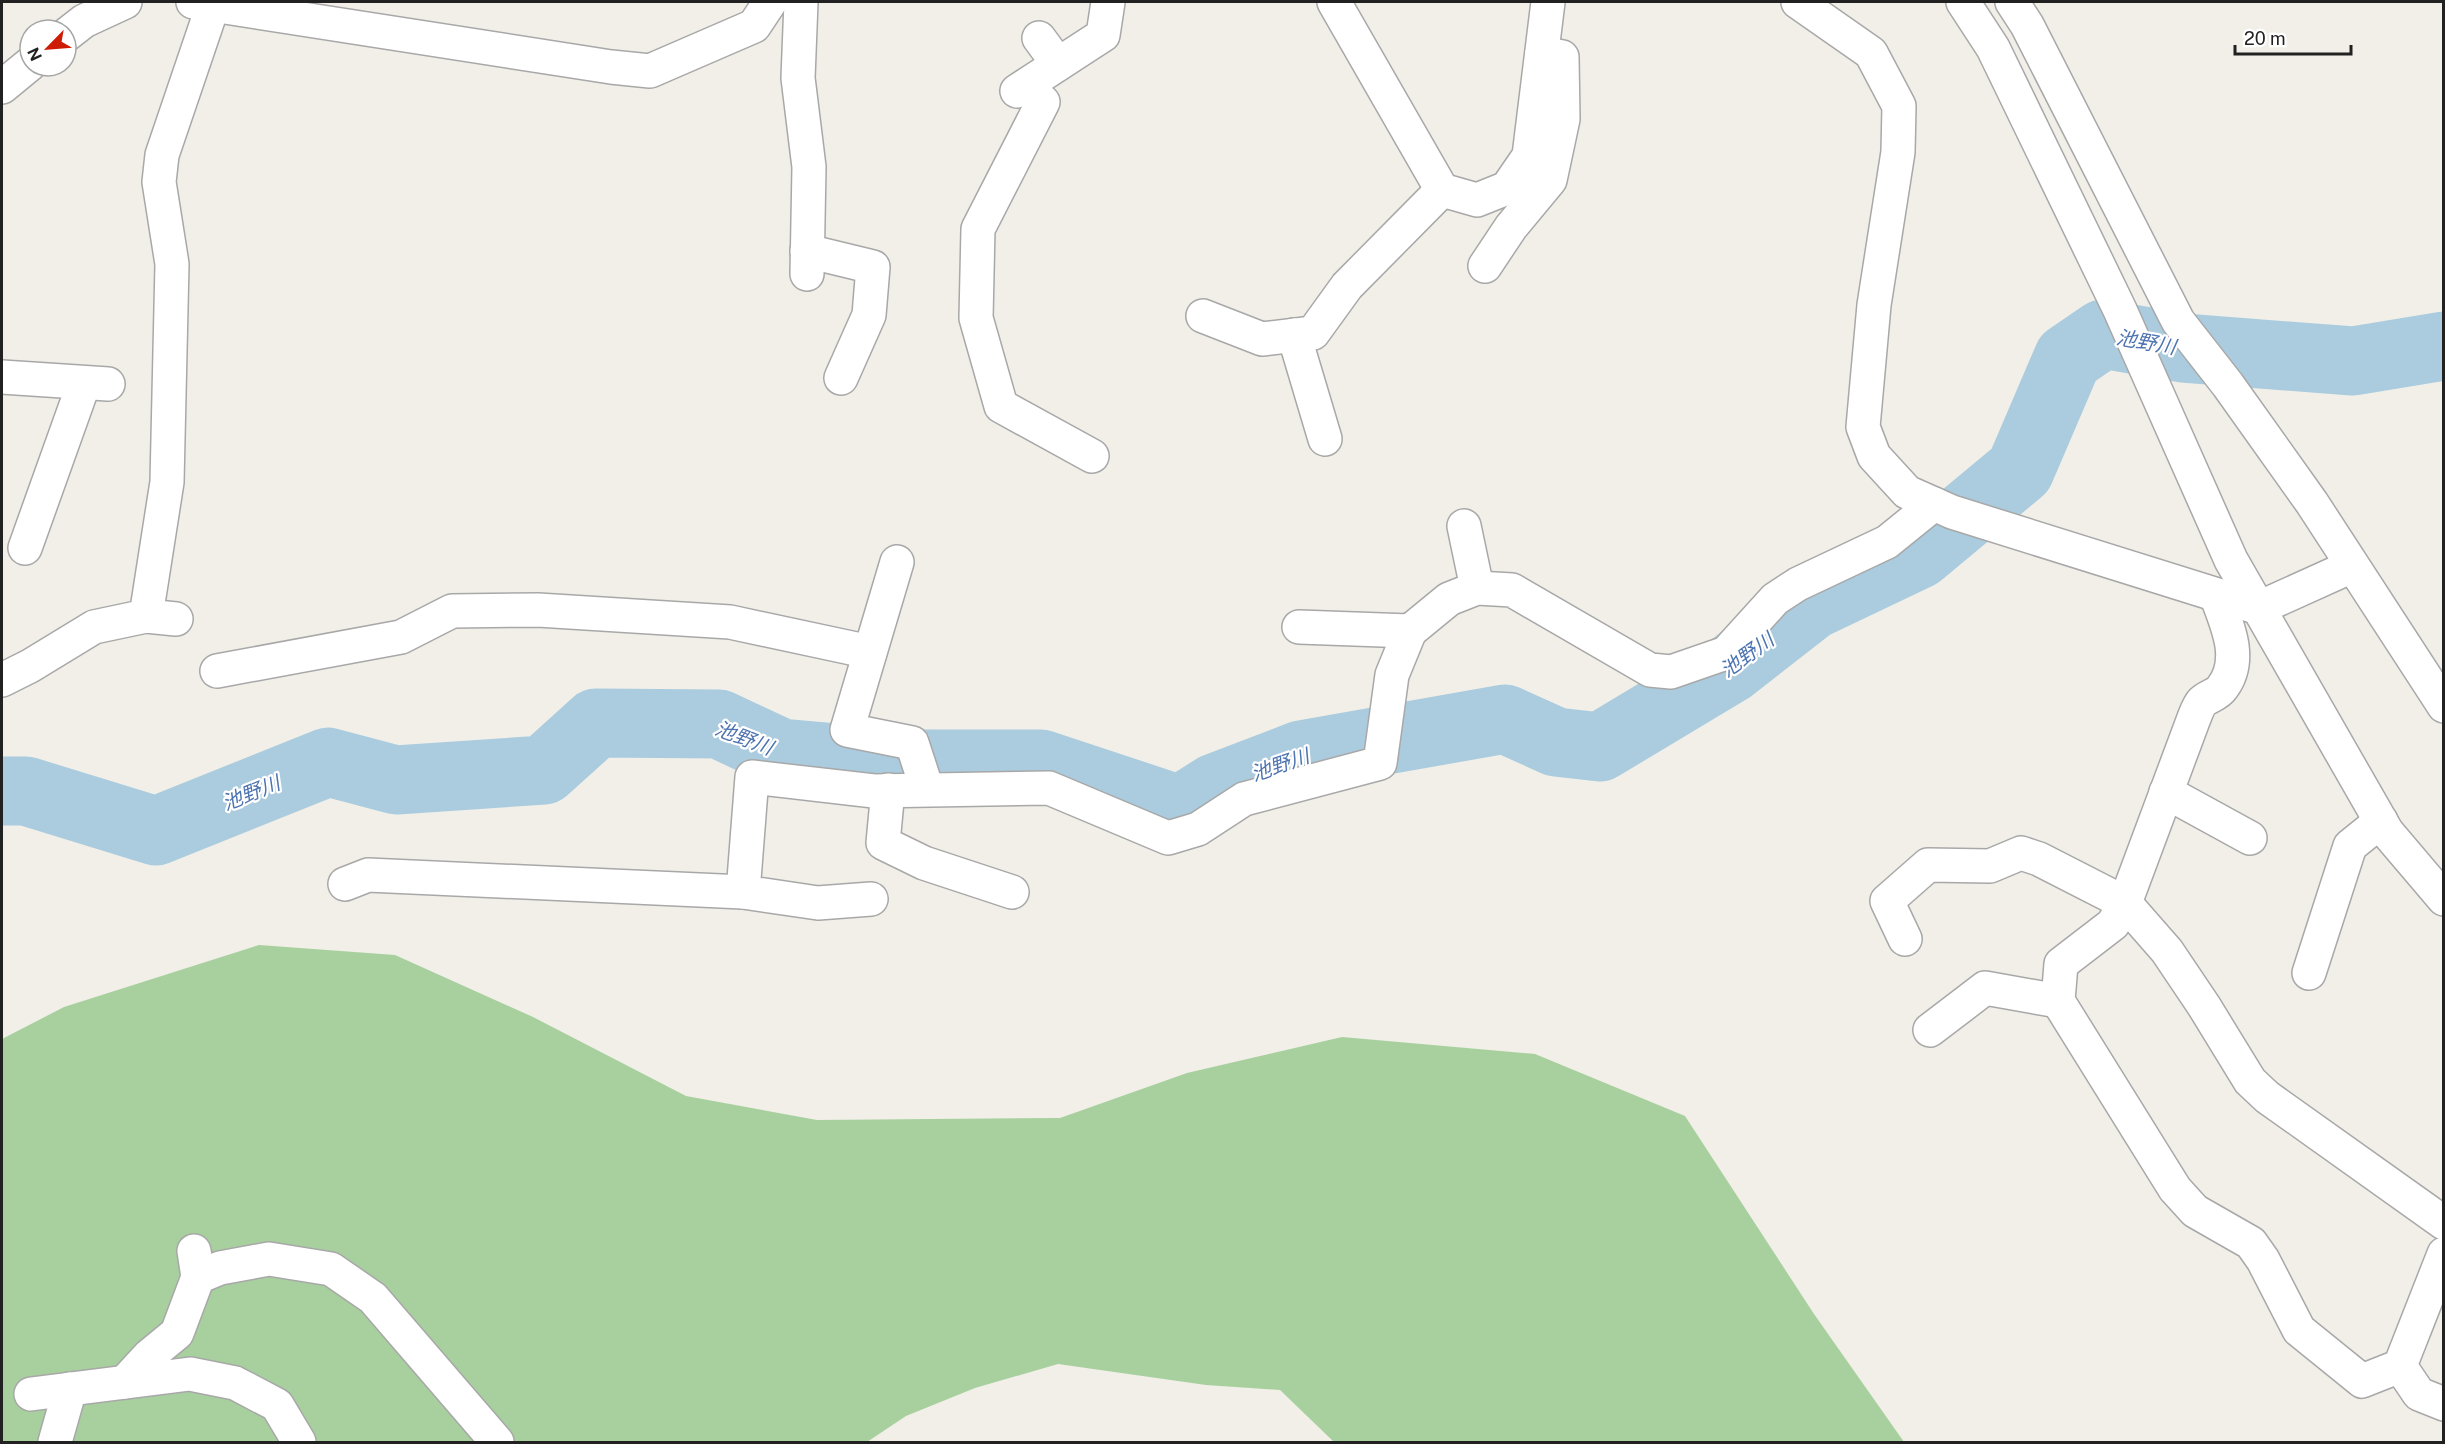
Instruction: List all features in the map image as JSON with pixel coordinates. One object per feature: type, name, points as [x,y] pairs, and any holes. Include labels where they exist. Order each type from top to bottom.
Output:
[{"type":"street","points":[[78,26],[125,2]]},
{"type":"street","points":[[2,680],[30,666],[94,627],[161,617],[172,264],[159,182],[162,155],[203,3],[611,67],[650,71],[754,26],[770,2]]},
{"type":"street","points":[[801,2],[798,78],[809,167],[807,262],[873,267],[869,315],[841,378]]},
{"type":"street","points":[[1092,456],[1001,406],[976,318],[978,229],[1043,102],[1021,89],[1103,35],[1108,2]]},
{"type":"street","points":[[1334,2],[1442,190],[1478,200],[1507,188],[1529,156],[1548,2]]},
{"type":"street","points":[[1798,2],[1871,53],[1899,106],[1898,152],[1874,305],[1863,427],[1874,456],[1907,492],[1956,512],[2259,608],[2352,566]]},
{"type":"street","points":[[1963,2],[1993,48],[2120,310],[2231,560],[2387,832],[2444,899]]},
{"type":"street","points":[[2012,2],[2027,25],[2178,321],[2228,385],[2312,503],[2444,706]]},
{"type":"street","points":[[1039,38],[1058,64]]},
{"type":"street","points":[[1485,266],[1511,227],[1550,180],[1563,119],[1562,57],[1542,53]]},
{"type":"street","points":[[2,87],[18,74]]},
{"type":"street","points":[[1203,316],[1262,339],[1313,333],[1347,286],[1442,190]]},
{"type":"street","points":[[1294,335],[1325,440]]},
{"type":"street","points":[[2,377],[96,384],[24,548]]},
{"type":"street","points":[[743,892],[752,777],[874,791],[1049,788],[1168,838],[1198,829],[1244,800],[1380,763],[1392,675],[1410,631],[1449,599],[1477,588],[1512,590],[1650,670],[1671,672],[1726,652],[1776,599],[1798,584],[1956,512]]},
{"type":"street","points":[[1464,526],[1477,588]]},
{"type":"street","points":[[897,562],[847,730],[912,743],[927,789]]},
{"type":"street","points":[[2216,595],[2229,630],[2233,656],[2231,675],[2220,691],[2202,702],[2125,903],[2113,924],[2061,964],[2058,1001],[2175,1189],[2195,1211],[2251,1244],[2263,1260],[2299,1330],[2362,1381],[2400,1366],[2444,1254]]},
{"type":"street","points":[[217,671],[401,637],[452,611],[538,610],[730,622],[870,652]]},
{"type":"street","points":[[1299,627],[1410,631]]},
{"type":"street","points":[[888,790],[883,843],[924,863],[1012,892]]},
{"type":"street","points":[[2166,792],[2250,838]]},
{"type":"street","points":[[2309,973],[2350,846],[2381,820]]},
{"type":"street","points":[[1905,939],[1887,901],[1928,865],[1990,866],[2021,853],[2038,859],[2125,903],[2167,951],[2250,1081],[2267,1097],[2444,1223]]},
{"type":"street","points":[[345,884],[368,875],[743,892],[818,903],[871,899]]},
{"type":"street","points":[[1930,1030],[1985,988],[2058,1001]]},
{"type":"street","points":[[126,1382],[149,1356],[177,1333],[196,1264],[220,1268],[269,1259],[331,1269],[373,1298],[497,1443]]},
{"type":"street","points":[[2400,1366],[2419,1394],[2444,1404]]},
{"type":"street","points":[[31,1394],[190,1374],[235,1383],[277,1405],[299,1443]]},
{"type":"street","points":[[55,1443],[70,1389]]},
{"type":"green space","points":[[259,945],[395,955],[533,1017],[686,1096],[817,1120],[1060,1118],[1187,1073],[1342,1037],[1535,1054],[1685,1116],[1814,1314],[1904,1442],[1334,1442],[1280,1390],[1206,1385],[1058,1364],[975,1388],[906,1416],[867,1442],[2,1442],[2,1039],[64,1007]]},
{"type":"waterway","name":"池野川","points":[[2,791],[26,791],[156,831],[328,762],[396,780],[544,770],[596,723],[719,724],[781,753],[905,764],[1041,764],[1180,810],[1215,788],[1301,755],[1505,719],[1556,742],[1600,747],[1730,669],[1812,605],[1919,554],[2020,470],[2068,358],[2103,334],[2183,348],[2353,361],[2444,346]]}]
